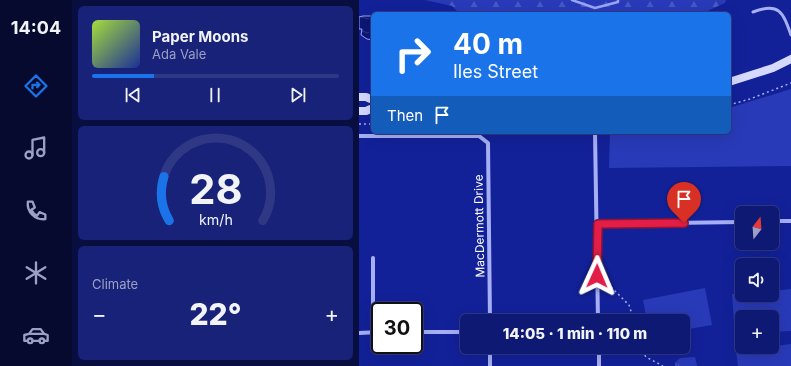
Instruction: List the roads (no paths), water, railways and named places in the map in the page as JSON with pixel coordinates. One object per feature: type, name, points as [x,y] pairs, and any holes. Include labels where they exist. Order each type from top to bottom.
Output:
[{"type":"main road","points":[[731,81],[773,68],[791,59]]},
{"type":"main road","points":[[359,110],[367,111],[371,109]]},
{"type":"street","points":[[595,134],[598,224],[598,314]]},
{"type":"street","name":"MacDermott Drive","points":[[359,136],[479,136],[488,143],[490,314]]},
{"type":"street","points":[[779,222],[791,221]]},
{"type":"street","points":[[598,224],[735,222]]},
{"type":"street","points":[[373,258],[373,302]]},
{"type":"street","points":[[359,333],[371,332]]},
{"type":"street","points":[[423,332],[460,332]]},
{"type":"street","points":[[489,354],[489,366]]},
{"type":"street","points":[[599,354],[599,366]]},
{"type":"lane","points":[[753,12],[763,8],[778,10],[785,17],[791,35]]},
{"type":"water","points":[[371,16],[371,40],[361,35],[362,29],[359,29],[359,17]]},
{"type":"waterway","points":[[572,0],[595,8],[618,2],[618,0]]}]
